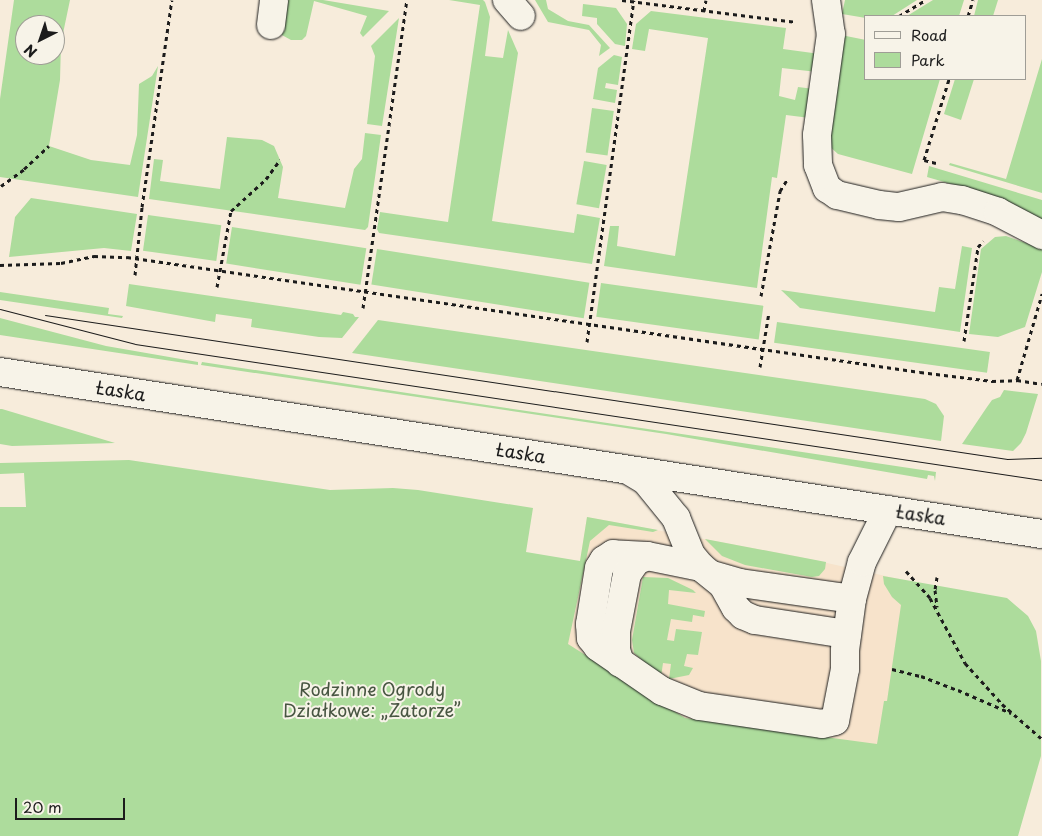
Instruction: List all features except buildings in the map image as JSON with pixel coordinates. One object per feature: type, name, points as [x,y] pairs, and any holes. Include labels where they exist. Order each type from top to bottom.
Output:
[{"type":"main road","points":[[826,0],[831,26],[817,135],[818,164],[827,188],[837,195],[879,205],[899,207],[942,197],[962,200],[998,212],[1042,235]]},
{"type":"main road","name":"Łaska","points":[[0,372],[1042,534]]},
{"type":"main road","points":[[628,470],[646,481],[676,518],[691,555],[723,585],[736,608],[743,615],[755,620],[847,634]]},
{"type":"main road","points":[[852,599],[740,583],[706,571],[647,556],[613,554],[604,560],[599,568],[590,624],[591,638],[598,647],[662,691],[699,706],[830,723],[836,721],[852,599],[862,562],[888,510]]},
{"type":"path","points":[[135,275],[142,207],[172,0]]},
{"type":"path","points":[[363,308],[407,0]]},
{"type":"path","points":[[622,0],[831,26]]},
{"type":"path","points":[[704,11],[706,0]]},
{"type":"path","points":[[901,15],[926,0]]},
{"type":"path","points":[[968,15],[972,0]]},
{"type":"path","points":[[587,342],[634,1]]},
{"type":"path","points":[[942,165],[924,160],[949,80]]},
{"type":"path","points":[[1,186],[24,169],[49,146]]},
{"type":"path","points":[[217,287],[231,211],[266,179],[280,160]]},
{"type":"path","points":[[761,296],[780,191],[787,181],[788,172]]},
{"type":"path","points":[[964,341],[978,247],[989,236]]},
{"type":"path","points":[[0,266],[62,263],[94,256],[137,258],[992,381],[1017,380],[1042,384]]},
{"type":"path","points":[[1017,380],[1042,294]]},
{"type":"path","points":[[760,367],[769,312]]},
{"type":"path","points":[[906,571],[938,610],[965,663],[1002,704],[1042,739]]},
{"type":"path","points":[[937,577],[935,590],[938,610]]},
{"type":"path","points":[[892,669],[921,676],[958,690],[1018,717]]},
{"type":"shaded area","points":[[587,517],[800,557],[908,581],[881,746],[700,736],[554,652],[580,561]]},
{"type":"green space","points":[[14,0],[70,0],[65,24],[65,15],[15,15],[15,65],[60,65],[60,80],[49,146],[91,160],[130,165],[137,135],[139,84],[152,76],[158,66],[138,197],[0,177],[0,99]]},
{"type":"green space","points":[[283,0],[323,0],[389,11],[363,37],[360,33],[367,16],[314,1],[306,36],[302,40],[291,40],[280,34]]},
{"type":"green space","points":[[449,0],[483,0],[485,2],[490,17],[485,56],[503,58],[508,30],[518,53],[492,221],[574,233],[577,214],[600,218],[592,264],[379,233],[377,229],[380,212],[448,222],[480,5]]},
{"type":"green space","points":[[535,0],[546,0],[548,9],[568,21],[589,25],[610,48],[599,56],[601,45],[589,30],[548,22]]},
{"type":"green space","points":[[845,0],[917,0],[894,15],[864,15],[864,18],[842,14]]},
{"type":"green space","points":[[933,0],[964,0],[959,15],[909,15]]},
{"type":"green space","points":[[978,0],[998,0],[993,15],[974,15]]},
{"type":"green space","points":[[583,4],[616,8],[627,24],[625,46],[615,44],[597,24],[597,18],[582,16]]},
{"type":"green space","points":[[651,11],[786,28],[783,49],[820,54],[817,72],[782,68],[779,96],[795,100],[798,87],[814,89],[810,118],[786,115],[777,178],[772,177],[757,288],[604,266],[610,226],[619,226],[617,246],[675,256],[708,38],[649,29],[645,51],[632,49],[636,24]]},
{"type":"green space","points":[[399,18],[382,126],[367,124],[375,56],[371,46]]},
{"type":"green space","points":[[841,35],[864,40],[864,80],[940,80],[912,174],[838,154],[828,145]]},
{"type":"green space","points":[[614,55],[622,57],[618,85],[606,83],[605,88],[617,90],[615,103],[593,99],[598,68]]},
{"type":"green space","points":[[1042,59],[1042,193],[949,165],[950,163],[1006,179]]},
{"type":"green space","points":[[955,80],[974,80],[961,120],[944,114]]},
{"type":"green space","points":[[592,108],[614,111],[608,156],[586,153]]},
{"type":"green space","points":[[365,133],[381,135],[368,227],[365,230],[149,199],[154,159],[163,160],[160,181],[220,189],[227,137],[262,140],[274,146],[283,167],[278,198],[345,208],[354,169],[362,159]]},
{"type":"green space","points":[[584,161],[607,165],[599,208],[576,204]]},
{"type":"green space","points":[[929,166],[1042,200],[1042,223],[989,195],[927,177]]},
{"type":"green space","points":[[31,198],[137,214],[131,251],[104,248],[9,257],[15,217]]},
{"type":"green space","points":[[148,215],[221,225],[216,261],[143,251]]},
{"type":"green space","points":[[232,227],[366,248],[361,285],[226,264]]},
{"type":"green space","points":[[1006,236],[1029,244],[1035,243],[1042,247],[1042,272],[1025,327],[998,337],[969,334],[981,249],[995,237]]},
{"type":"green space","points":[[962,246],[972,248],[960,332],[800,308],[781,290],[935,312],[939,287],[955,289]]},
{"type":"green space","points":[[377,249],[589,283],[584,318],[371,285]]},
{"type":"green space","points":[[601,283],[763,306],[759,339],[596,317]]},
{"type":"green space","points":[[129,284],[341,315],[343,312],[359,317],[342,338],[319,337],[251,327],[252,319],[216,314],[215,322],[126,306]]},
{"type":"green space","points":[[0,292],[109,308],[108,314],[123,316],[122,318],[0,300]]},
{"type":"green space","points":[[0,318],[106,346],[198,362],[198,365],[0,335]]},
{"type":"green space","points":[[378,320],[925,399],[936,404],[944,416],[941,441],[352,353]]},
{"type":"green space","points":[[777,322],[990,352],[987,373],[774,343]]},
{"type":"green space","points":[[202,362],[936,472],[935,481],[934,476],[928,475],[927,479],[666,434],[201,365]]},
{"type":"green space","points":[[1004,390],[1038,394],[1021,443],[1013,451],[962,444],[992,400],[1000,397]]},
{"type":"green space","points":[[0,409],[115,443],[12,446],[0,444]]},
{"type":"green space","name":"Rodzinne Ogrody Działkowe: „Zatorze”","points":[[129,460],[330,490],[393,488],[418,490],[533,508],[526,552],[580,561],[587,517],[658,530],[653,532],[609,525],[590,541],[568,644],[685,718],[877,744],[884,701],[887,701],[901,605],[892,597],[884,584],[883,576],[1007,598],[1028,616],[1036,631],[1041,661],[1041,756],[1018,836],[0,836],[0,507],[26,507],[24,473],[0,474],[0,463]]},
{"type":"green space","points":[[705,539],[826,562],[825,569],[819,576],[812,577],[745,565],[722,556]]},
{"type":"green space","points":[[643,577],[668,578],[693,590],[696,593],[669,590],[668,604],[705,611],[704,617],[693,615],[692,622],[671,619],[667,640],[674,641],[676,629],[702,632],[698,655],[687,654],[684,666],[693,668],[689,675],[669,679],[671,664],[663,663],[661,677],[634,653],[632,640]]},
{"type":"tram line","points":[[0,309],[135,344],[1042,480]]},
{"type":"tram line","points":[[45,315],[1007,459],[1042,458]]}]
